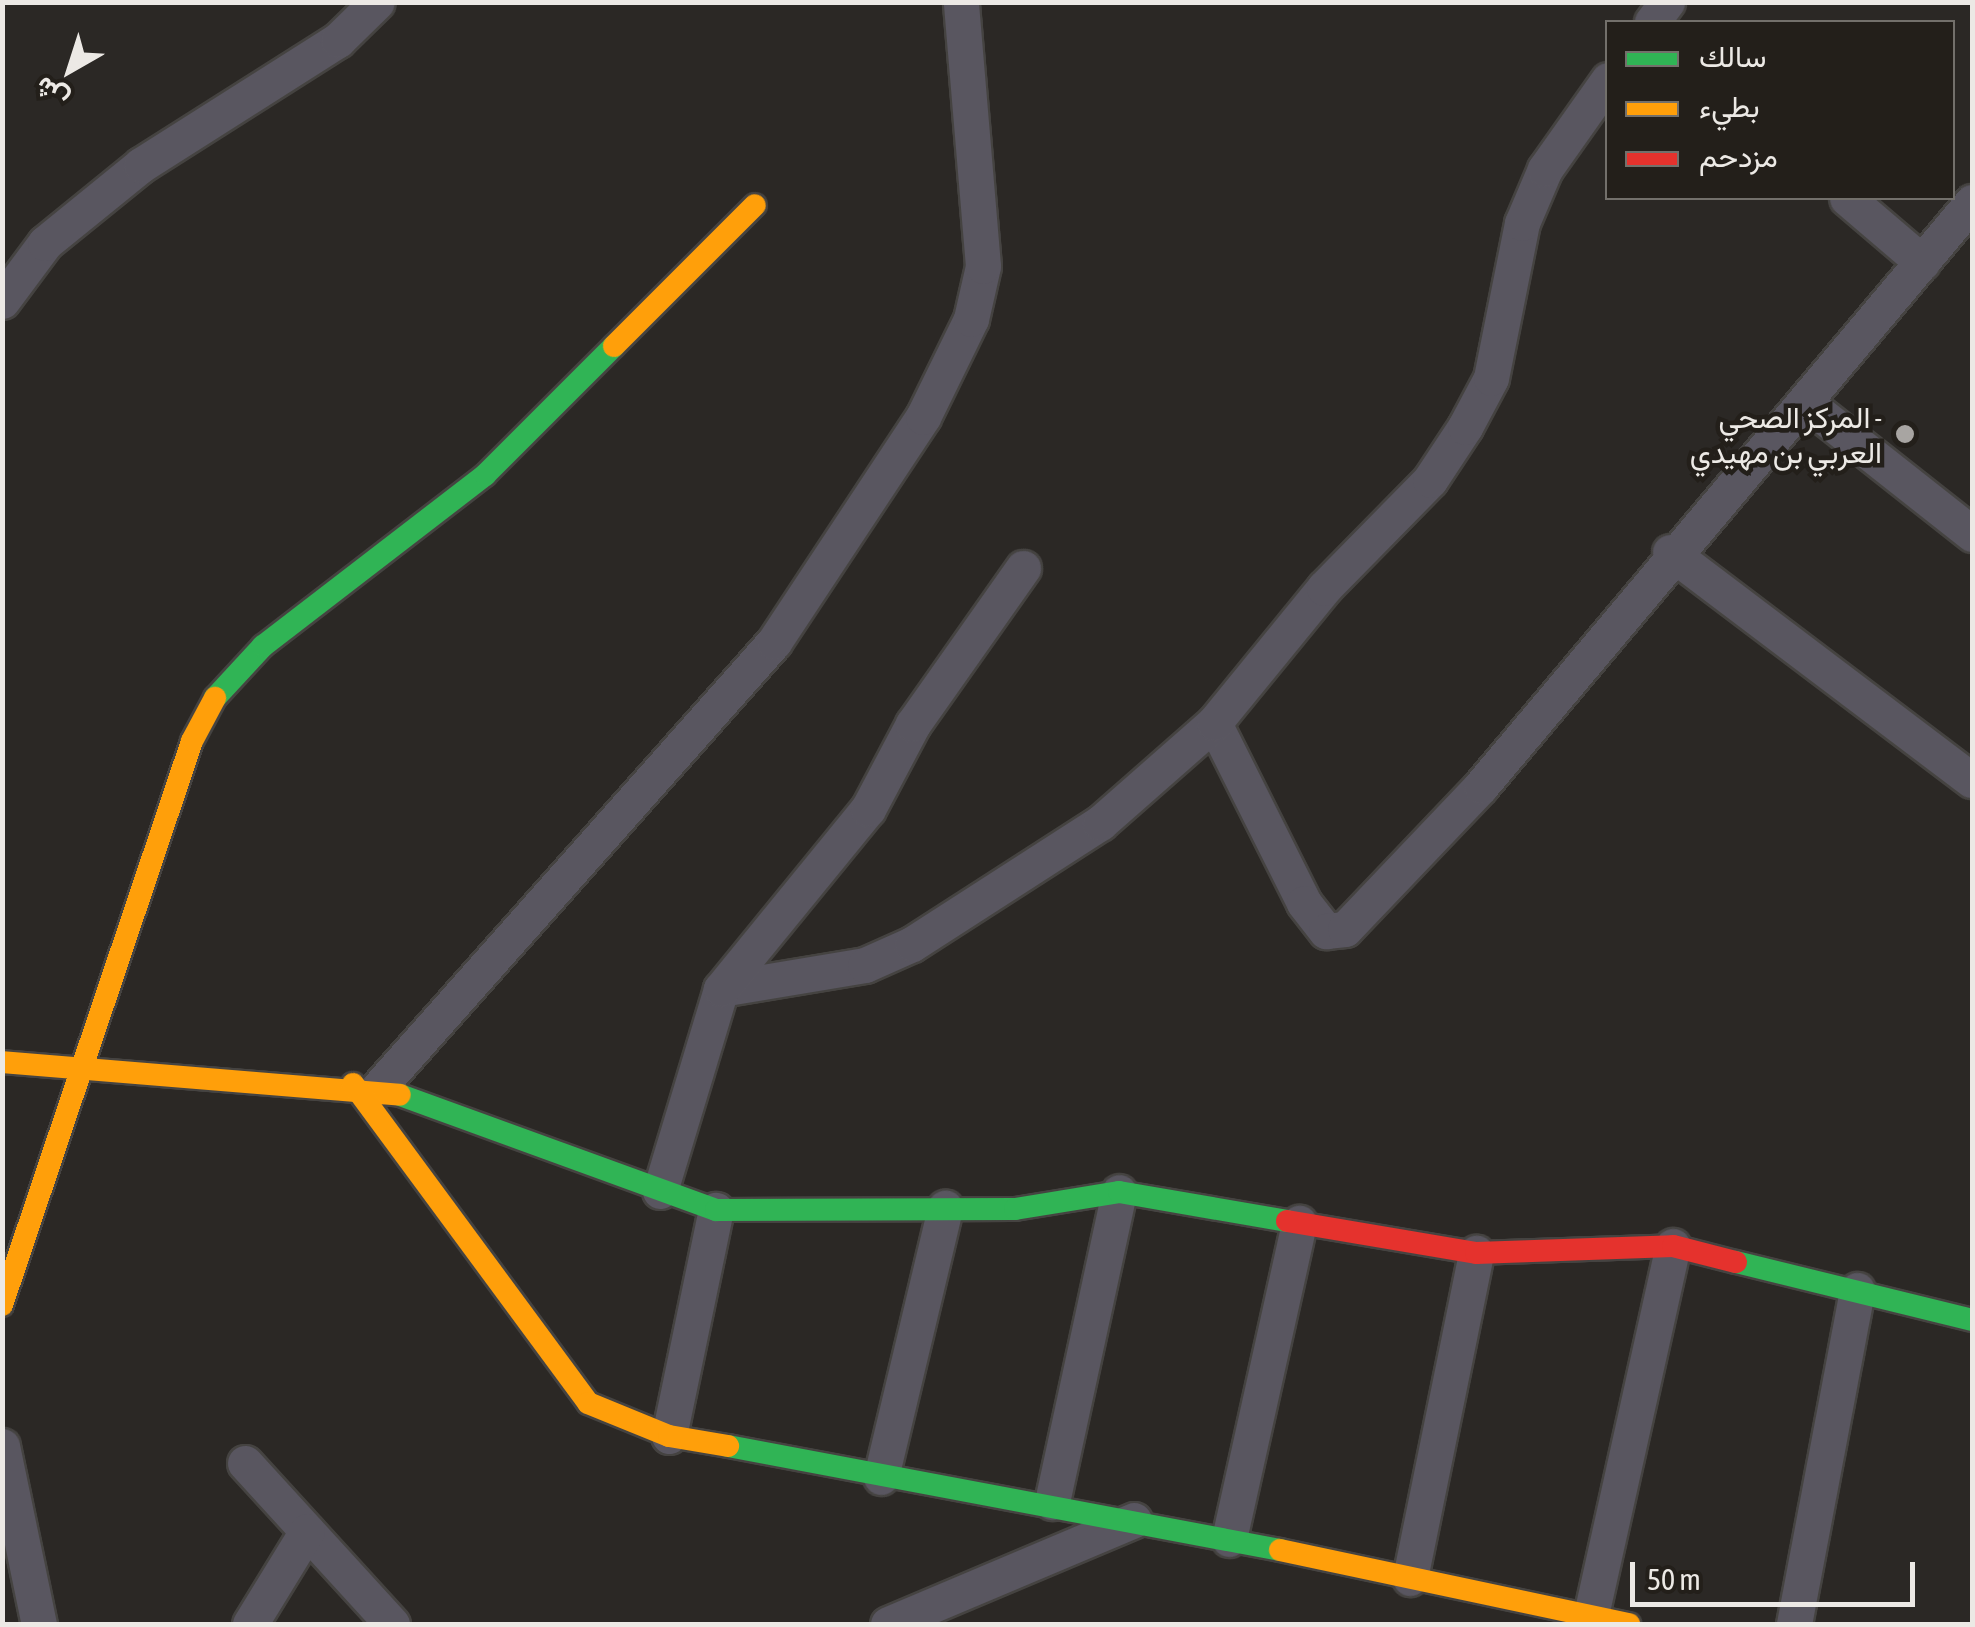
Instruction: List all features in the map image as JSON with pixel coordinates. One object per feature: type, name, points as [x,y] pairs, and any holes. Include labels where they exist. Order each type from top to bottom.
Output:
[{"type":"street","points":[[2,300],[45,243],[141,165],[338,40],[377,2]]},
{"type":"street","points":[[366,1086],[774,642],[923,418],[971,319],[983,266],[961,2]]},
{"type":"street","points":[[721,990],[865,965],[912,944],[1100,823],[1214,723],[1324,588],[1430,480],[1466,427],[1491,378],[1522,223],[1545,169],[1605,84]]},
{"type":"street","points":[[1848,200],[1922,262]]},
{"type":"street","points":[[1214,723],[1304,903],[1336,933],[1481,786],[1670,552],[1805,402],[1972,202]]},
{"type":"street","points":[[2,1304],[192,741],[218,692],[263,646],[485,475],[754,204]]},
{"type":"street","points":[[1805,402],[1972,534]]},
{"type":"street","points":[[1670,552],[1972,780]]},
{"type":"street","points":[[660,1191],[721,990],[868,809],[913,724],[1023,568]]},
{"type":"street","points":[[2,1062],[81,1075],[366,1086],[716,1210],[945,1208],[1119,1192],[1476,1253],[1673,1246],[1972,1320]]},
{"type":"street","points":[[366,1086],[588,1402],[669,1436],[881,1477],[1052,1502],[1410,1578],[1500,1614],[1590,1615],[1629,1624]]},
{"type":"street","points":[[1052,1502],[1119,1192]]},
{"type":"street","points":[[881,1477],[945,1208]]},
{"type":"street","points":[[669,1436],[716,1210]]},
{"type":"street","points":[[1229,1540],[1299,1223]]},
{"type":"street","points":[[1590,1615],[1673,1246]]},
{"type":"street","points":[[1410,1578],[1476,1253]]},
{"type":"street","points":[[1794,1624],[1858,1290]]},
{"type":"street","points":[[2,1446],[39,1624]]},
{"type":"street","points":[[245,1463],[392,1624]]},
{"type":"street","points":[[888,1624],[1134,1520]]},
{"type":"street","points":[[250,1624],[307,1531]]},
{"type":"traffic: fast","points":[[215,698],[263,646],[485,475],[614,346]]},
{"type":"traffic: fast","points":[[400,1095],[716,1210],[1015,1209],[1119,1192],[1287,1221]]},
{"type":"traffic: fast","points":[[1736,1262],[1972,1320]]},
{"type":"traffic: fast","points":[[728,1446],[1280,1550]]},
{"type":"traffic: slow","points":[[614,346],[755,205]]},
{"type":"traffic: slow","points":[[2,1305],[192,741],[215,698]]},
{"type":"traffic: slow","points":[[2,1062],[400,1095]]},
{"type":"traffic: slow","points":[[353,1084],[588,1403],[669,1436],[728,1446]]},
{"type":"traffic: slow","points":[[1280,1550],[1629,1624]]},
{"type":"traffic: jam","points":[[1287,1221],[1476,1253],[1673,1246],[1736,1262]]},
{"type":"place","name":"المركز الصحي - العربي بن مهيدي","points":[[1905,434]]}]
